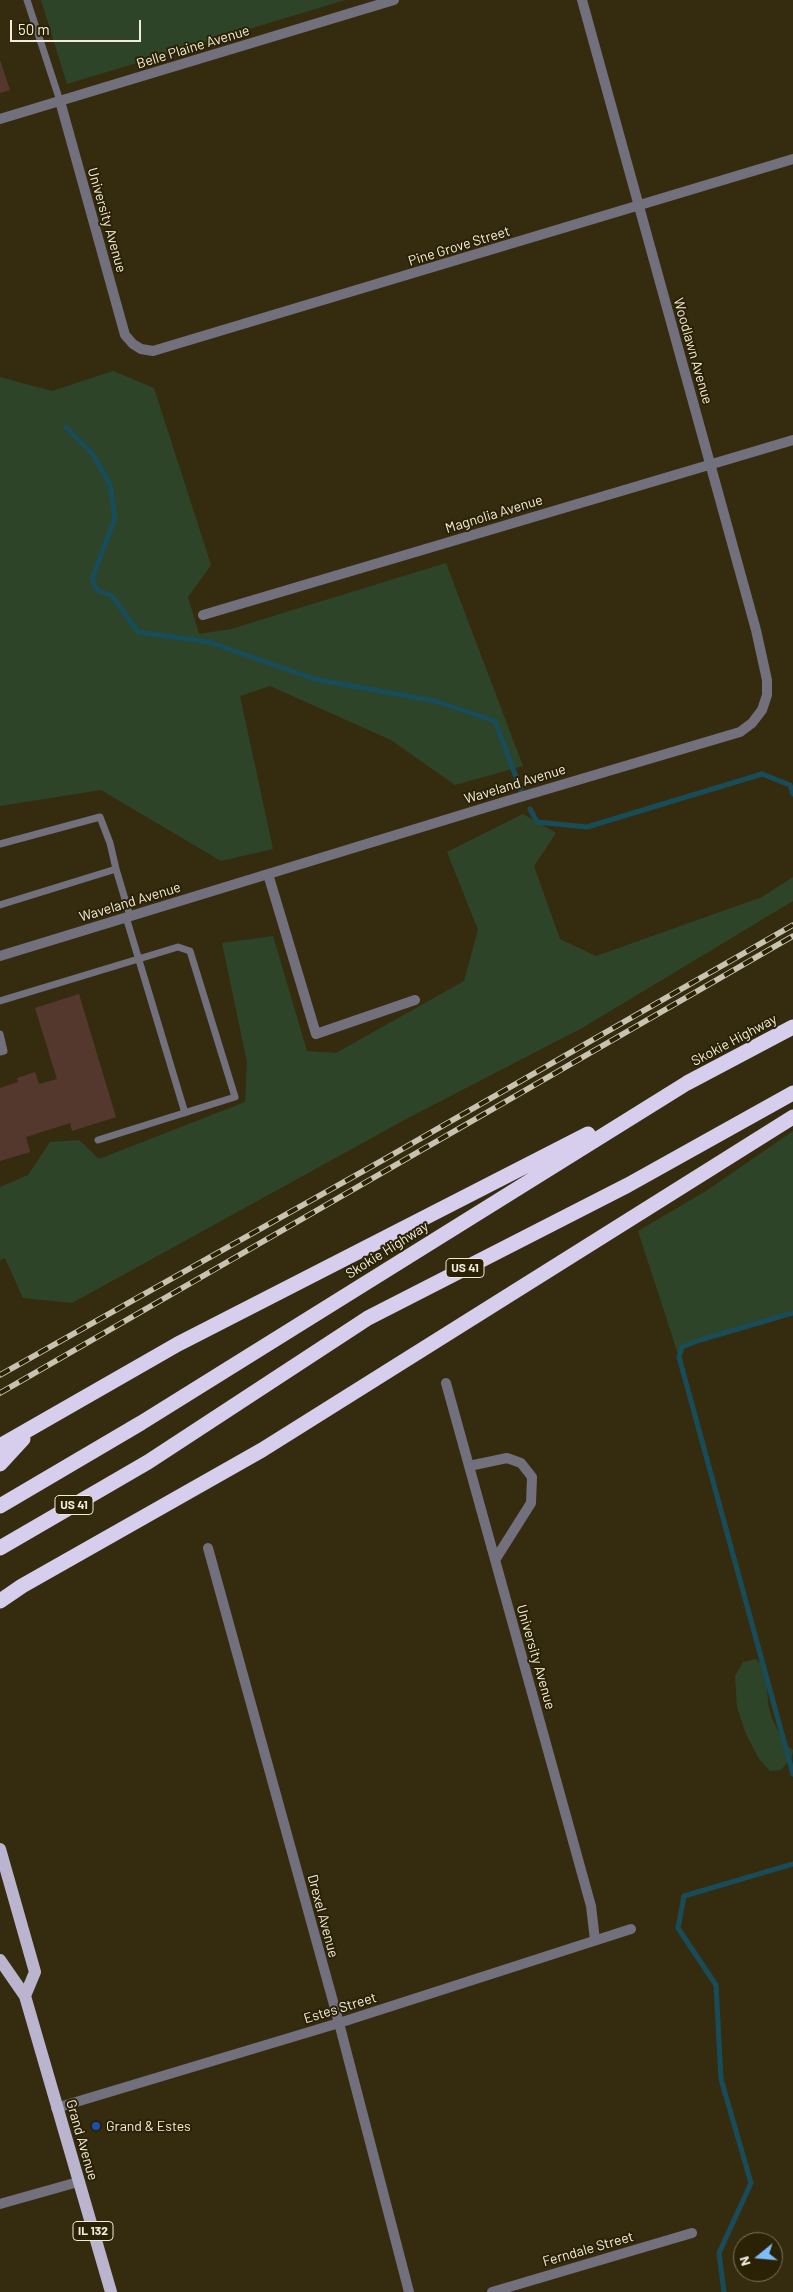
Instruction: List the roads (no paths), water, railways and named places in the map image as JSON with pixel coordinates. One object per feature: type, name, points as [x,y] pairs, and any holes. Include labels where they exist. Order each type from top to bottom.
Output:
[{"type":"highway","name":"Skokie Highway","points":[[0,1506],[141,1423],[687,1083],[793,1026]]},
{"type":"highway","points":[[0,1446],[178,1344],[687,1083]]},
{"type":"highway","name":"US 41","points":[[0,1548],[148,1462],[368,1318],[628,1185],[793,1093]]},
{"type":"highway","points":[[0,1601],[22,1586],[262,1450],[793,1117]]},
{"type":"highway","points":[[0,1464],[32,1428]]},
{"type":"highway","points":[[0,1590],[22,1586]]},
{"type":"main road","points":[[0,1849],[35,1972],[25,1996]]},
{"type":"main road","name":"Grand Avenue","points":[[0,1960],[25,1996],[111,2292]]},
{"type":"street","name":"Belle Plaine Avenue","points":[[0,119],[394,0]]},
{"type":"street","name":"Woodlawn Avenue","points":[[582,0],[756,630],[767,680],[767,695],[762,710]]},
{"type":"street","name":"University Avenue","points":[[60,101],[125,335],[133,344]]},
{"type":"street","name":"Pine Grove Street","points":[[133,344],[141,349],[153,351],[793,159]]},
{"type":"street","name":"Magnolia Avenue","points":[[203,615],[793,440]]},
{"type":"street","name":"Waveland Avenue","points":[[0,956],[740,732],[752,723],[762,710]]},
{"type":"street","points":[[268,874],[316,1034],[415,1000]]},
{"type":"street","name":"University Avenue","points":[[446,1383],[591,1906],[594,1940]]},
{"type":"street","points":[[469,1466],[507,1458],[521,1463],[532,1477],[530,1503],[495,1560]]},
{"type":"street","name":"Drexel Avenue","points":[[208,1548],[339,2023],[408,2292]]},
{"type":"street","name":"Estes Street","points":[[56,2108],[339,2023],[631,1929]]},
{"type":"street","points":[[0,2204],[78,2182]]},
{"type":"street","name":"Ferndale Street","points":[[492,2292],[692,2233]]},
{"type":"lane","points":[[28,0],[60,101]]},
{"type":"lane","points":[[0,844],[100,817],[185,1113]]},
{"type":"lane","points":[[0,905],[116,869]]},
{"type":"lane","points":[[0,1001],[178,947],[190,951],[235,1097],[98,1140]]},
{"type":"lane","points":[[0,1034],[4,1051],[0,1052]]},
{"type":"waterway","points":[[66,427],[92,453],[110,484],[115,518],[92,579],[97,590],[112,596],[138,632],[209,642],[314,679],[435,701],[495,721],[522,793]]},
{"type":"waterway","points":[[530,809],[537,822],[587,827],[762,774],[790,785],[793,794]]},
{"type":"waterway","points":[[793,1313],[700,1340],[682,1347],[679,1357],[793,1774]]},
{"type":"waterway","points":[[724,2292],[719,2253],[751,2183],[721,2079],[716,1985],[678,1928],[684,1896],[793,1864]]},
{"type":"railway","points":[[0,1375],[383,1160],[793,925]]},
{"type":"railway","points":[[0,1393],[793,936]]},
{"type":"place","name":"Grand & Estes","points":[[96,2126]]}]
